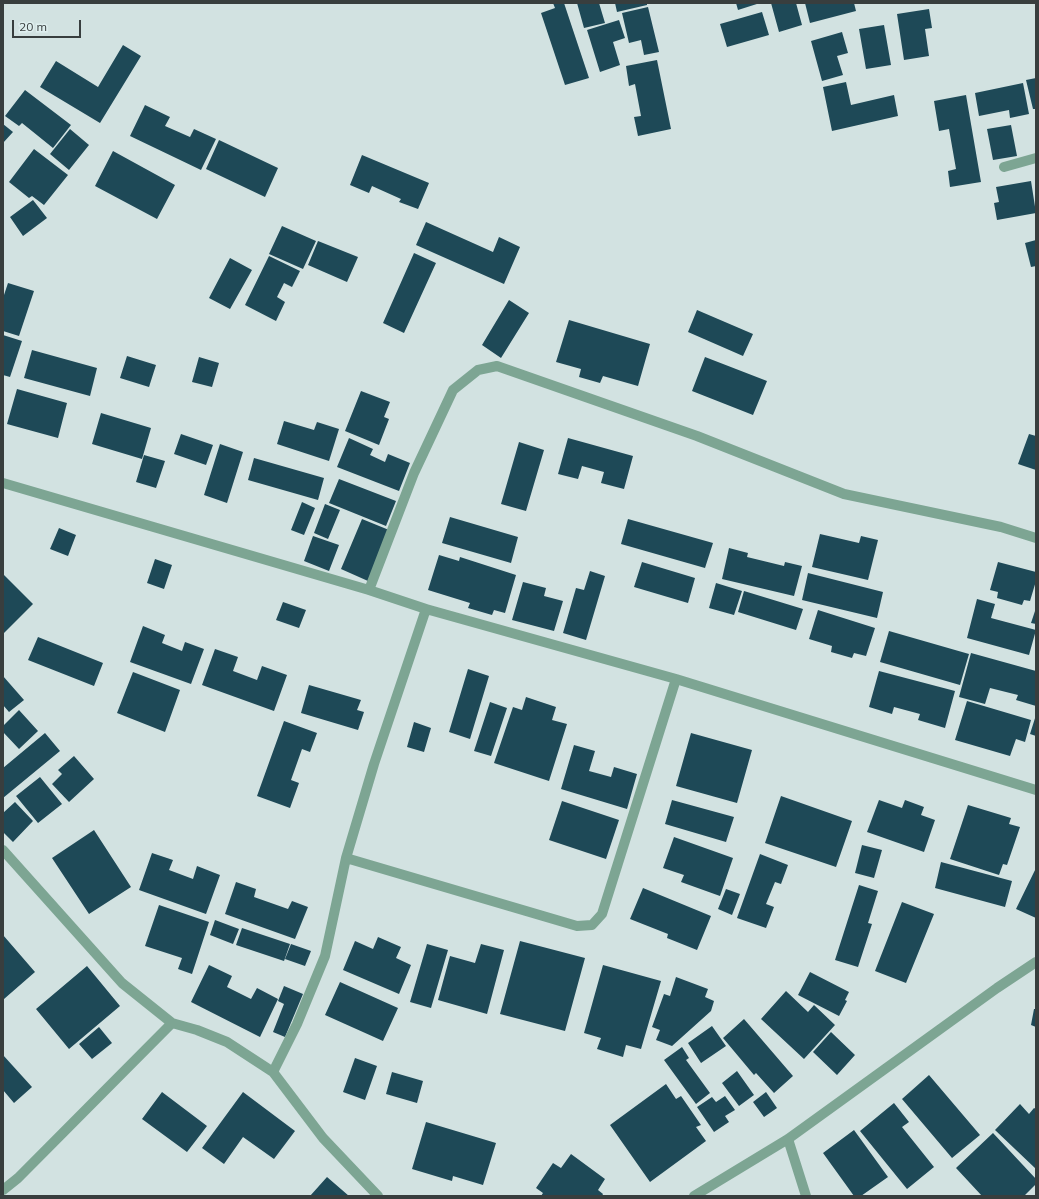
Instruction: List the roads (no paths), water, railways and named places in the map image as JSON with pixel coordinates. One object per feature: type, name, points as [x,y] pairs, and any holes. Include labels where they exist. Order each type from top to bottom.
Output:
[{"type":"street","points":[[1004,167],[1036,158]]},
{"type":"street","points":[[369,590],[414,473],[453,390],[478,370],[497,366],[697,436],[844,494],[1001,527],[1036,538]]},
{"type":"street","points":[[3,483],[369,590],[426,609],[676,679],[1036,790]]},
{"type":"street","points":[[273,1072],[297,1024],[325,956],[346,858],[374,764],[426,609]]},
{"type":"street","points":[[346,858],[577,926],[592,925],[602,914],[676,679]]},
{"type":"street","points":[[3,850],[122,983],[172,1023],[197,1030],[227,1042],[273,1072],[323,1138],[378,1196]]},
{"type":"street","points":[[694,1196],[788,1139],[997,988],[1036,962]]},
{"type":"street","points":[[3,1190],[18,1178],[172,1023]]},
{"type":"street","points":[[788,1139],[806,1196]]}]
